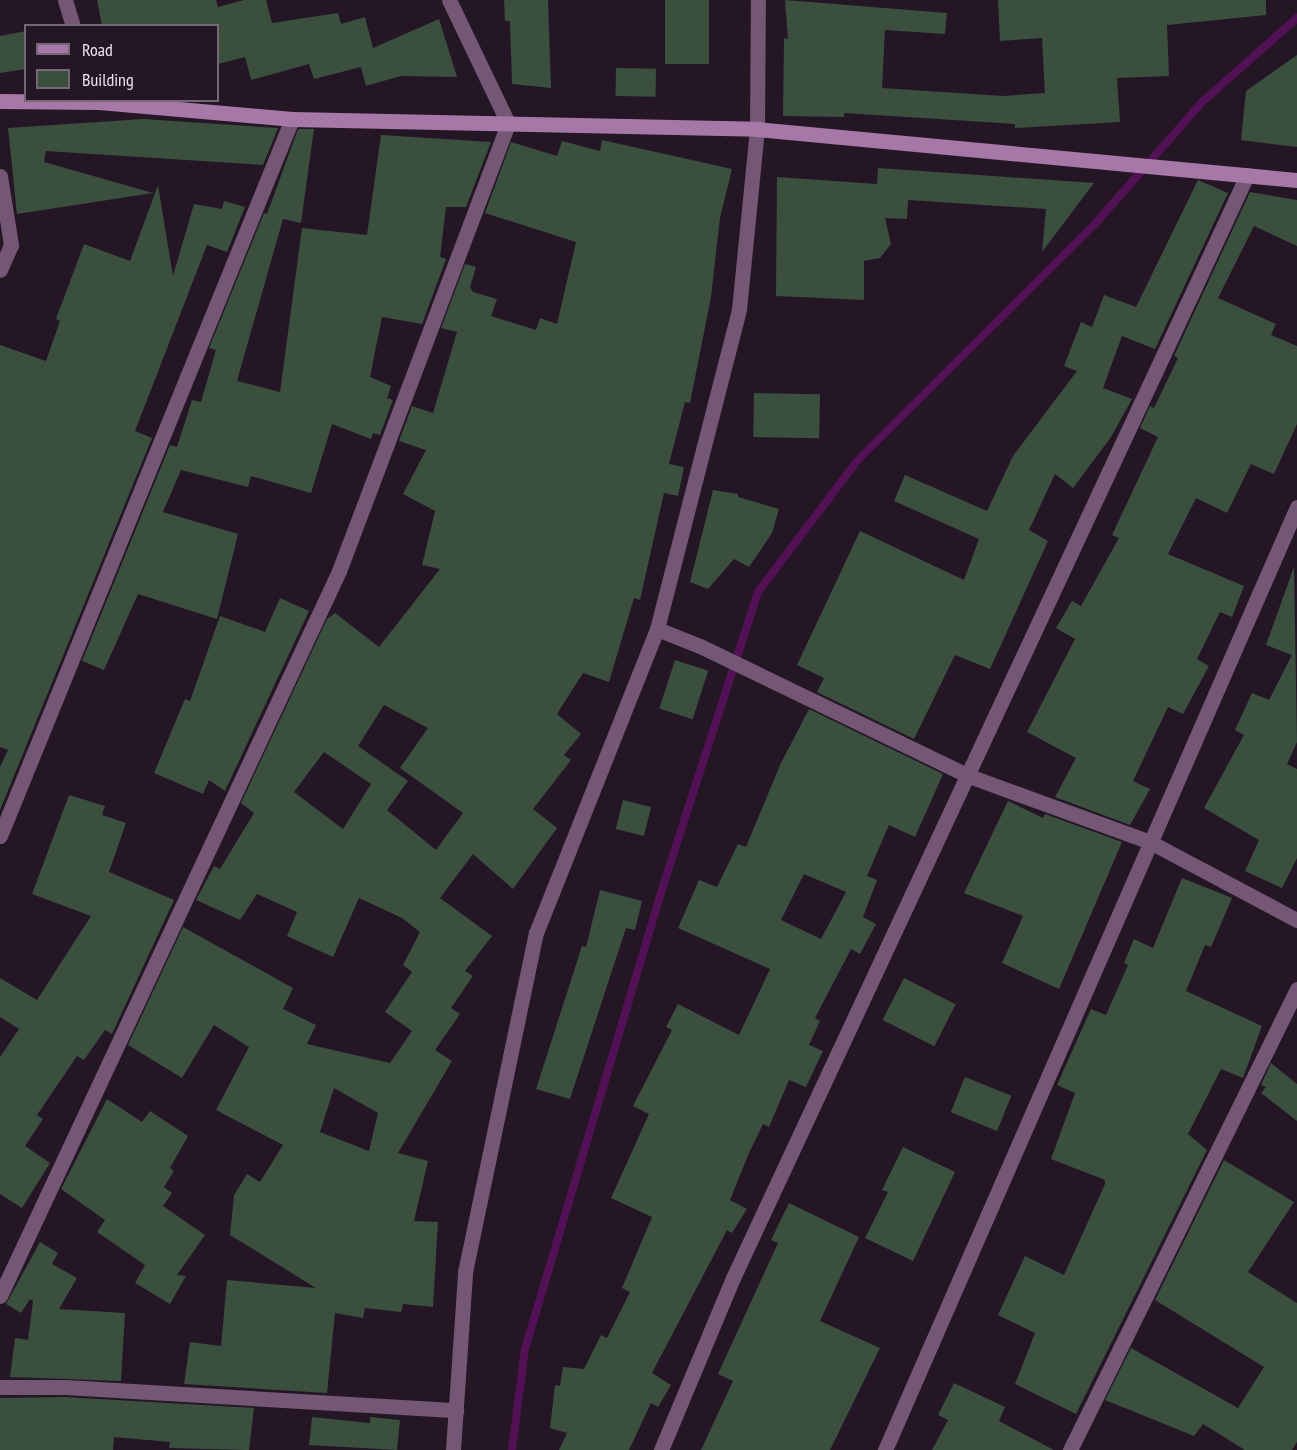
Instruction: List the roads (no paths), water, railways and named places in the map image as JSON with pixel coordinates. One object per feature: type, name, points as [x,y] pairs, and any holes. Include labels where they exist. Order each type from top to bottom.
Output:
[{"type":"street","points":[[64,0],[72,24]]},
{"type":"street","points":[[0,1296],[339,571],[508,123],[449,0]]},
{"type":"street","points":[[453,1450],[465,1272],[536,933],[657,629],[740,309],[757,129],[758,0]]},
{"type":"street","points":[[0,101],[24,101]]},
{"type":"street","points":[[110,102],[292,119],[757,129],[1297,180]]},
{"type":"street","points":[[0,836],[292,119]]},
{"type":"street","points":[[661,1450],[733,1278],[969,776],[1247,175]]},
{"type":"street","points":[[0,176],[11,245],[0,270]]},
{"type":"street","points":[[885,1450],[1297,507]]},
{"type":"street","points":[[657,629],[700,646],[969,776],[1150,842],[1297,920]]},
{"type":"street","points":[[1070,1450],[1297,989]]},
{"type":"street","points":[[0,1387],[65,1387],[456,1410]]},
{"type":"waterway","points":[[512,1450],[525,1349],[663,886],[758,592],[857,461],[1094,225],[1202,102],[1297,18]]}]
